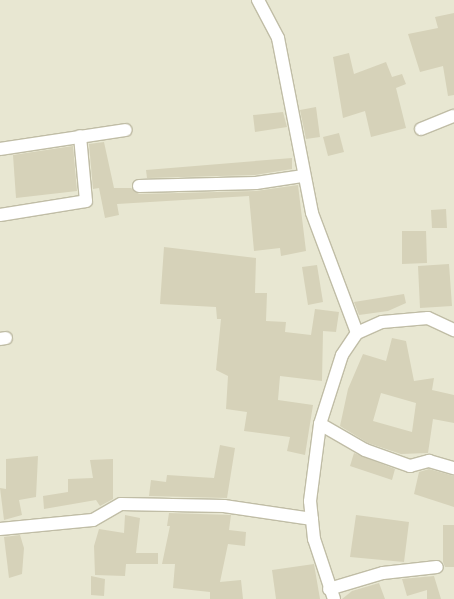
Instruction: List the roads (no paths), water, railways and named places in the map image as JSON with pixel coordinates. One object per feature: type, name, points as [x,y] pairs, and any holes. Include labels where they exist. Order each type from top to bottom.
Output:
[{"type":"street","points":[[258,0],[278,38],[303,176],[312,213],[357,333]]},
{"type":"street","points":[[421,128],[454,116]]},
{"type":"street","points":[[0,149],[126,130]]},
{"type":"street","points":[[0,215],[86,201],[80,136]]},
{"type":"street","points":[[139,186],[256,183],[303,176]]},
{"type":"street","points":[[437,568],[348,582],[333,592],[312,519],[310,493],[322,425],[342,355],[357,333],[404,318],[428,318],[450,327],[454,314]]},
{"type":"street","points":[[322,425],[365,450],[410,466],[429,461],[454,468]]},
{"type":"street","points":[[0,529],[93,520],[121,504],[224,506],[312,519]]}]
